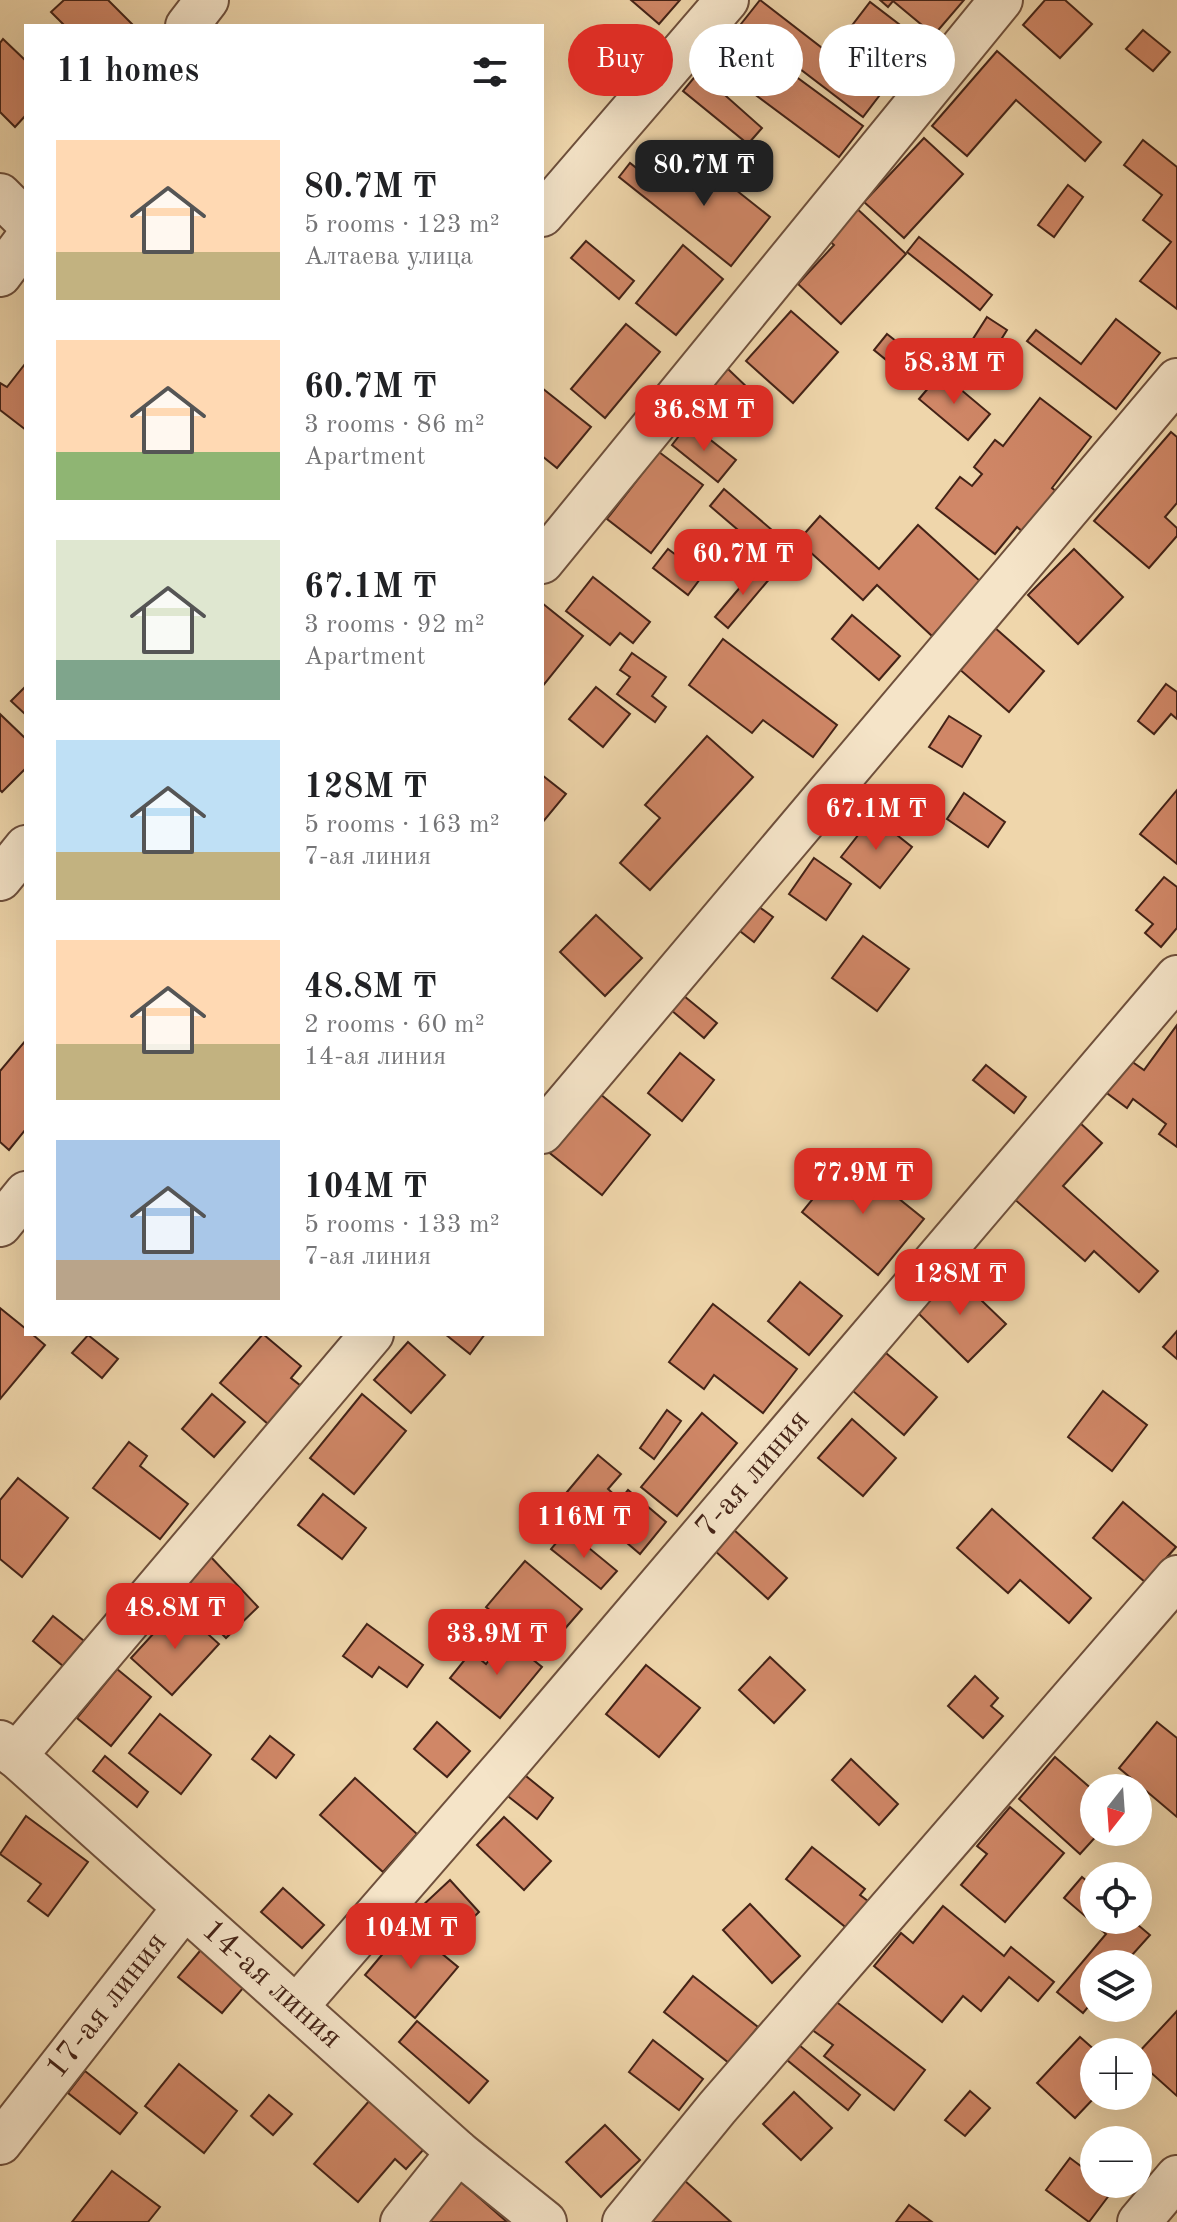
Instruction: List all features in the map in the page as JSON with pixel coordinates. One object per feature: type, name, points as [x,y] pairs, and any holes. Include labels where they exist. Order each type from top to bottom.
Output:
[{"type":"street","points":[[189,24],[207,0]]},
{"type":"street","points":[[544,213],[727,0]]},
{"type":"street","points":[[544,560],[1001,0]]},
{"type":"street","points":[[0,195],[24,219]]},
{"type":"street","points":[[0,275],[24,243]]},
{"type":"street","points":[[544,1130],[1177,380]]},
{"type":"street","points":[[0,879],[24,849]]},
{"type":"street","name":"7-ая линия","points":[[296,2007],[514,1756],[1177,977]]},
{"type":"street","points":[[0,1225],[24,1195]]},
{"type":"street","points":[[8,1749],[370,1336]]},
{"type":"street","points":[[624,2222],[727,2095],[1177,1577]]},
{"type":"street","name":"14-ая линия","points":[[8,1749],[458,2152],[545,2222]]},
{"type":"street","name":"17-ая линия","points":[[0,2143],[184,1908]]},
{"type":"street","points":[[402,2222],[458,2152]]},
{"type":"street","points":[[1139,2222],[1177,2177]]},
{"type":"building","points":[[64,0],[108,0],[132,24],[63,24],[51,12]]},
{"type":"building","points":[[631,0],[680,0],[659,24]]},
{"type":"building","points":[[760,0],[791,24],[741,24]]},
{"type":"building","points":[[880,0],[964,0],[943,24],[921,24],[893,1],[888,7]]},
{"type":"building","points":[[1045,0],[1065,0],[1092,24],[1060,58],[1023,25]]},
{"type":"building","points":[[870,2],[899,24],[853,24]]},
{"type":"building","points":[[1143,30],[1170,52],[1153,71],[1126,49]]},
{"type":"building","points":[[803,33],[819,46],[819,83],[803,71]]},
{"type":"building","points":[[3,39],[24,59],[24,117],[15,127],[0,112],[0,43]]},
{"type":"building","points":[[997,51],[1101,142],[1085,161],[1016,100],[967,156],[932,126]]},
{"type":"building","points":[[803,82],[863,126],[839,157],[757,96],[803,96]]},
{"type":"building","points":[[689,96],[726,96],[762,128],[748,144]]},
{"type":"building","points":[[835,96],[879,96],[863,117]]},
{"type":"building","points":[[924,138],[963,174],[904,238],[864,202]]},
{"type":"building","points":[[1143,140],[1177,167],[1177,309],[1140,281],[1171,242],[1143,220],[1162,195],[1124,165]]},
{"type":"building","points":[[692,155],[770,217],[731,266],[619,177],[630,163],[664,190]]},
{"type":"building","points":[[1068,185],[1083,197],[1054,237],[1038,225]]},
{"type":"building","points":[[853,205],[906,254],[841,324],[798,284],[834,245],[824,236]]},
{"type":"building","points":[[919,237],[992,295],[980,310],[907,252]]},
{"type":"building","points":[[586,241],[634,281],[619,299],[571,258]]},
{"type":"building","points":[[683,245],[723,279],[676,335],[636,303]]},
{"type":"building","points":[[791,311],[838,352],[793,403],[746,361]]},
{"type":"building","points":[[987,317],[1007,330],[976,380],[955,367]]},
{"type":"building","points":[[1116,319],[1160,353],[1116,409],[1027,341],[1036,330],[1081,364]]},
{"type":"building","points":[[626,324],[660,352],[605,418],[571,389]]},
{"type":"building","points":[[887,334],[920,360],[906,376],[874,350]]},
{"type":"building","points":[[24,365],[24,428],[0,410],[0,383],[7,387]]},
{"type":"building","points":[[728,369],[751,391],[722,421],[699,398]]},
{"type":"building","points":[[941,373],[990,414],[968,440],[919,399]]},
{"type":"building","points":[[544,390],[591,427],[557,468],[544,458]]},
{"type":"building","points":[[1040,398],[1091,437],[1052,488],[1062,496],[1030,538],[1017,527],[995,554],[936,508],[960,477],[972,486],[982,474],[974,467],[995,440],[1003,446]]},
{"type":"building","points":[[689,423],[736,460],[718,482],[672,445]]},
{"type":"building","points":[[1171,432],[1177,437],[1177,503],[1165,517],[1177,528],[1177,536],[1149,568],[1094,521]]},
{"type":"building","points":[[659,452],[703,485],[651,553],[607,519]]},
{"type":"building","points":[[724,489],[772,530],[758,547],[710,506]]},
{"type":"building","points":[[820,516],[879,569],[918,525],[981,582],[932,636],[877,585],[863,600],[798,541]]},
{"type":"building","points":[[668,549],[703,575],[688,595],[653,568]]},
{"type":"building","points":[[1074,549],[1123,597],[1078,644],[1028,595]]},
{"type":"building","points":[[758,566],[771,577],[728,628],[715,617]]},
{"type":"building","points":[[593,577],[650,622],[633,643],[620,633],[610,645],[566,611]]},
{"type":"building","points":[[544,605],[583,636],[544,685]]},
{"type":"building","points":[[852,615],[900,656],[879,680],[832,639]]},
{"type":"building","points":[[994,627],[1044,671],[1009,712],[958,668]]},
{"type":"building","points":[[723,639],[837,725],[813,757],[763,720],[752,733],[689,685]]},
{"type":"building","points":[[632,653],[666,677],[652,696],[666,707],[655,722],[617,694],[630,677],[620,670]]},
{"type":"building","points":[[1166,684],[1177,692],[1177,719],[1171,714],[1154,734],[1138,721]]},
{"type":"building","points":[[596,687],[630,714],[603,747],[569,719]]},
{"type":"building","points":[[24,688],[24,713],[11,701]]},
{"type":"building","points":[[0,714],[24,737],[24,770],[2,792]]},
{"type":"building","points":[[949,716],[981,736],[962,767],[929,747]]},
{"type":"building","points":[[707,736],[753,777],[650,890],[620,863],[660,818],[645,805]]},
{"type":"building","points":[[544,777],[566,794],[544,821]]},
{"type":"building","points":[[1177,790],[1177,864],[1140,834]]},
{"type":"building","points":[[964,793],[1005,822],[988,847],[947,819]]},
{"type":"building","points":[[873,816],[912,847],[880,888],[841,857]]},
{"type":"building","points":[[814,858],[851,884],[826,920],[789,894]]},
{"type":"building","points":[[1164,877],[1177,887],[1177,928],[1161,947],[1145,933],[1153,924],[1136,910]]},
{"type":"building","points":[[755,904],[773,917],[754,942],[736,928]]},
{"type":"building","points":[[596,915],[642,958],[605,996],[560,952]]},
{"type":"building","points":[[863,936],[909,969],[877,1011],[832,978]]},
{"type":"building","points":[[684,996],[717,1023],[704,1038],[671,1010]]},
{"type":"building","points":[[1177,1025],[1177,1147],[1159,1134],[1166,1124],[1133,1099],[1127,1108],[1100,1088],[1124,1056],[1144,1070]]},
{"type":"building","points":[[24,1042],[24,1131],[9,1150],[0,1142],[0,1071]]},
{"type":"building","points":[[680,1053],[714,1080],[682,1121],[648,1093]]},
{"type":"building","points":[[986,1065],[1026,1097],[1014,1113],[973,1080]]},
{"type":"building","points":[[594,1089],[650,1135],[602,1195],[546,1150]]},
{"type":"building","points":[[1079,1122],[1102,1143],[1063,1186],[1158,1271],[1139,1292],[1094,1251],[1085,1261],[1012,1197]]},
{"type":"building","points":[[847,1157],[924,1219],[878,1275],[802,1212]]},
{"type":"building","points":[[952,1272],[1006,1324],[968,1362],[915,1310]]},
{"type":"building","points":[[800,1282],[842,1316],[809,1355],[768,1321]]},
{"type":"building","points":[[713,1304],[797,1369],[763,1413],[714,1375],[704,1389],[669,1362]]},
{"type":"building","points":[[0,1308],[24,1327],[24,1336],[34,1336],[45,1345],[0,1399]]},
{"type":"building","points":[[1177,1331],[1177,1359],[1163,1347]]},
{"type":"building","points":[[89,1336],[118,1359],[102,1378],[72,1353]]},
{"type":"building","points":[[261,1336],[265,1336],[301,1366],[291,1378],[301,1386],[268,1424],[220,1383]]},
{"type":"building","points":[[448,1336],[484,1336],[470,1354]]},
{"type":"building","points":[[408,1342],[445,1375],[411,1413],[374,1380]]},
{"type":"building","points":[[886,1353],[937,1397],[904,1435],[853,1391]]},
{"type":"building","points":[[1103,1391],[1147,1425],[1112,1471],[1068,1437]]},
{"type":"building","points":[[212,1394],[245,1422],[214,1457],[182,1429]]},
{"type":"building","points":[[362,1394],[406,1431],[354,1494],[310,1458]]},
{"type":"building","points":[[667,1410],[681,1421],[654,1459],[640,1448]]},
{"type":"building","points":[[702,1413],[737,1443],[677,1516],[641,1487]]},
{"type":"building","points":[[852,1419],[896,1458],[863,1496],[818,1458]]},
{"type":"building","points":[[129,1442],[147,1456],[140,1466],[188,1504],[160,1539],[93,1488]]},
{"type":"building","points":[[598,1455],[621,1474],[608,1489],[620,1500],[628,1490],[666,1522],[640,1554],[567,1492]]},
{"type":"building","points":[[18,1478],[68,1518],[22,1577],[0,1559],[0,1500]]},
{"type":"building","points":[[323,1494],[366,1528],[342,1559],[298,1525]]},
{"type":"building","points":[[1123,1502],[1176,1547],[1145,1582],[1093,1538]]},
{"type":"building","points":[[992,1509],[1091,1598],[1069,1623],[1020,1580],[1008,1593],[957,1548]]},
{"type":"building","points":[[733,1529],[787,1578],[768,1599],[714,1550]]},
{"type":"building","points":[[567,1530],[617,1571],[601,1589],[551,1549]]},
{"type":"building","points":[[209,1555],[258,1607],[226,1638],[176,1588]]},
{"type":"building","points":[[525,1561],[582,1609],[543,1654],[486,1607]]},
{"type":"building","points":[[178,1607],[219,1644],[172,1695],[131,1658]]},
{"type":"building","points":[[53,1616],[84,1641],[63,1666],[33,1641]]},
{"type":"building","points":[[367,1624],[423,1665],[407,1687],[379,1667],[372,1677],[343,1656]]},
{"type":"building","points":[[506,1638],[542,1667],[500,1718],[450,1678],[471,1652],[486,1664]]},
{"type":"building","points":[[770,1657],[805,1690],[774,1723],[739,1690]]},
{"type":"building","points":[[646,1665],[700,1708],[659,1757],[606,1714]]},
{"type":"building","points":[[117,1669],[151,1697],[111,1746],[77,1718]]},
{"type":"building","points":[[975,1676],[998,1698],[991,1706],[1003,1716],[983,1738],[948,1706]]},
{"type":"building","points":[[160,1714],[211,1755],[181,1794],[129,1753]]},
{"type":"building","points":[[437,1722],[470,1751],[447,1777],[414,1749]]},
{"type":"building","points":[[1157,1722],[1177,1738],[1177,1817],[1152,1796],[1152,1774],[1126,1774],[1119,1768]]},
{"type":"building","points":[[270,1736],[294,1755],[276,1778],[252,1759]]},
{"type":"building","points":[[105,1756],[148,1792],[137,1807],[93,1771]]},
{"type":"building","points":[[1055,1757],[1080,1779],[1080,1846],[1087,1846],[1080,1854],[1019,1799]]},
{"type":"building","points":[[851,1759],[898,1804],[879,1825],[832,1780]]},
{"type":"building","points":[[521,1772],[553,1798],[537,1819],[504,1793]]},
{"type":"building","points":[[355,1778],[417,1834],[383,1872],[320,1815]]},
{"type":"building","points":[[1010,1807],[1064,1853],[1005,1922],[961,1885],[987,1854],[977,1846]]},
{"type":"building","points":[[26,1816],[88,1862],[48,1916],[28,1901],[41,1884],[0,1854]]},
{"type":"building","points":[[504,1817],[551,1861],[524,1890],[477,1845]]},
{"type":"building","points":[[812,1847],[865,1889],[860,1895],[876,1907],[854,1934],[786,1879]]},
{"type":"building","points":[[1080,1879],[1080,1912],[1064,1898]]},
{"type":"building","points":[[450,1880],[479,1912],[451,1939],[421,1907]]},
{"type":"building","points":[[283,1888],[324,1925],[302,1948],[261,1912]]},
{"type":"building","points":[[750,1904],[800,1956],[772,1983],[723,1930]]},
{"type":"building","points":[[943,1906],[1004,1956],[1011,1947],[1054,1982],[1038,2001],[1009,1977],[981,2011],[963,1996],[942,2022],[874,1966],[901,1933],[913,1943]]},
{"type":"building","points":[[407,1925],[458,1967],[415,2018],[365,1975]]},
{"type":"building","points":[[1106,1934],[1150,1935],[1137,1950],[1092,1950]]},
{"type":"building","points":[[205,1945],[249,1981],[222,2013],[178,1977]]},
{"type":"building","points":[[1080,1965],[1080,2011],[1057,1992]]},
{"type":"building","points":[[693,1976],[758,2027],[729,2063],[664,2012]]},
{"type":"building","points":[[834,2000],[925,2070],[894,2110],[824,2056],[833,2045],[811,2029]]},
{"type":"building","points":[[1177,2011],[1177,2096],[1152,2074],[1152,2038]]},
{"type":"building","points":[[417,2021],[488,2081],[469,2103],[399,2042]]},
{"type":"building","points":[[1081,2038],[1080,2110],[1083,2110],[1075,2118],[1037,2083]]},
{"type":"building","points":[[653,2040],[703,2079],[679,2110],[629,2072]]},
{"type":"building","points":[[799,2045],[860,2095],[848,2110],[787,2060]]},
{"type":"building","points":[[179,2064],[237,2111],[204,2153],[145,2106]]},
{"type":"building","points":[[85,2071],[137,2113],[120,2134],[68,2093]]},
{"type":"building","points":[[970,2091],[990,2108],[965,2136],[945,2120]]},
{"type":"building","points":[[377,2092],[432,2140],[406,2169],[395,2159],[358,2202],[314,2164]]},
{"type":"building","points":[[794,2092],[832,2128],[801,2160],[763,2124]]},
{"type":"building","points":[[269,2095],[292,2114],[273,2135],[251,2116]]},
{"type":"building","points":[[605,2125],[640,2160],[601,2197],[566,2162]]},
{"type":"building","points":[[1070,2158],[1080,2166],[1080,2198],[1107,2198],[1089,2222],[1046,2190]]},
{"type":"building","points":[[112,2171],[160,2207],[148,2222],[72,2222]]},
{"type":"building","points":[[459,2180],[507,2222],[421,2222]]},
{"type":"building","points":[[684,2180],[731,2222],[647,2222]]},
{"type":"building","points":[[909,2205],[932,2222],[896,2222]]}]
